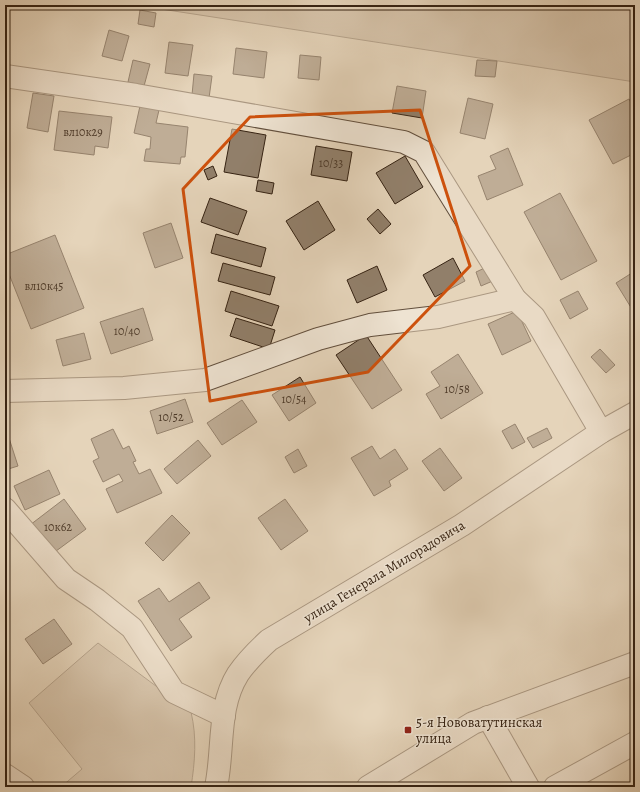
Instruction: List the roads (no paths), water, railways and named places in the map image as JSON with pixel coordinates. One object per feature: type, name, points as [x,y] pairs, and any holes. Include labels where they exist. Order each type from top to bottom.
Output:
[{"type":"street","points":[[5,76],[136,95],[404,142],[424,152],[515,299],[534,317],[601,432]]},
{"type":"street","points":[[5,391],[124,388],[205,380],[318,339],[370,324],[438,317],[515,299]]},
{"type":"street","name":"улица Генерала Милорадовича","points":[[216,787],[224,716],[229,696],[238,674],[269,640],[462,525],[601,432],[635,413]]},
{"type":"street","points":[[5,509],[66,579],[97,600],[132,628],[174,692],[224,716]]},
{"type":"street","points":[[368,787],[473,723],[635,663]]},
{"type":"street","points":[[488,717],[528,787]]},
{"type":"street","points":[[557,786],[635,743]]},
{"type":"street","points":[[5,775],[22,787]]},
{"type":"place","name":"5-я Нововатутинская улица","points":[[408,730]]}]
